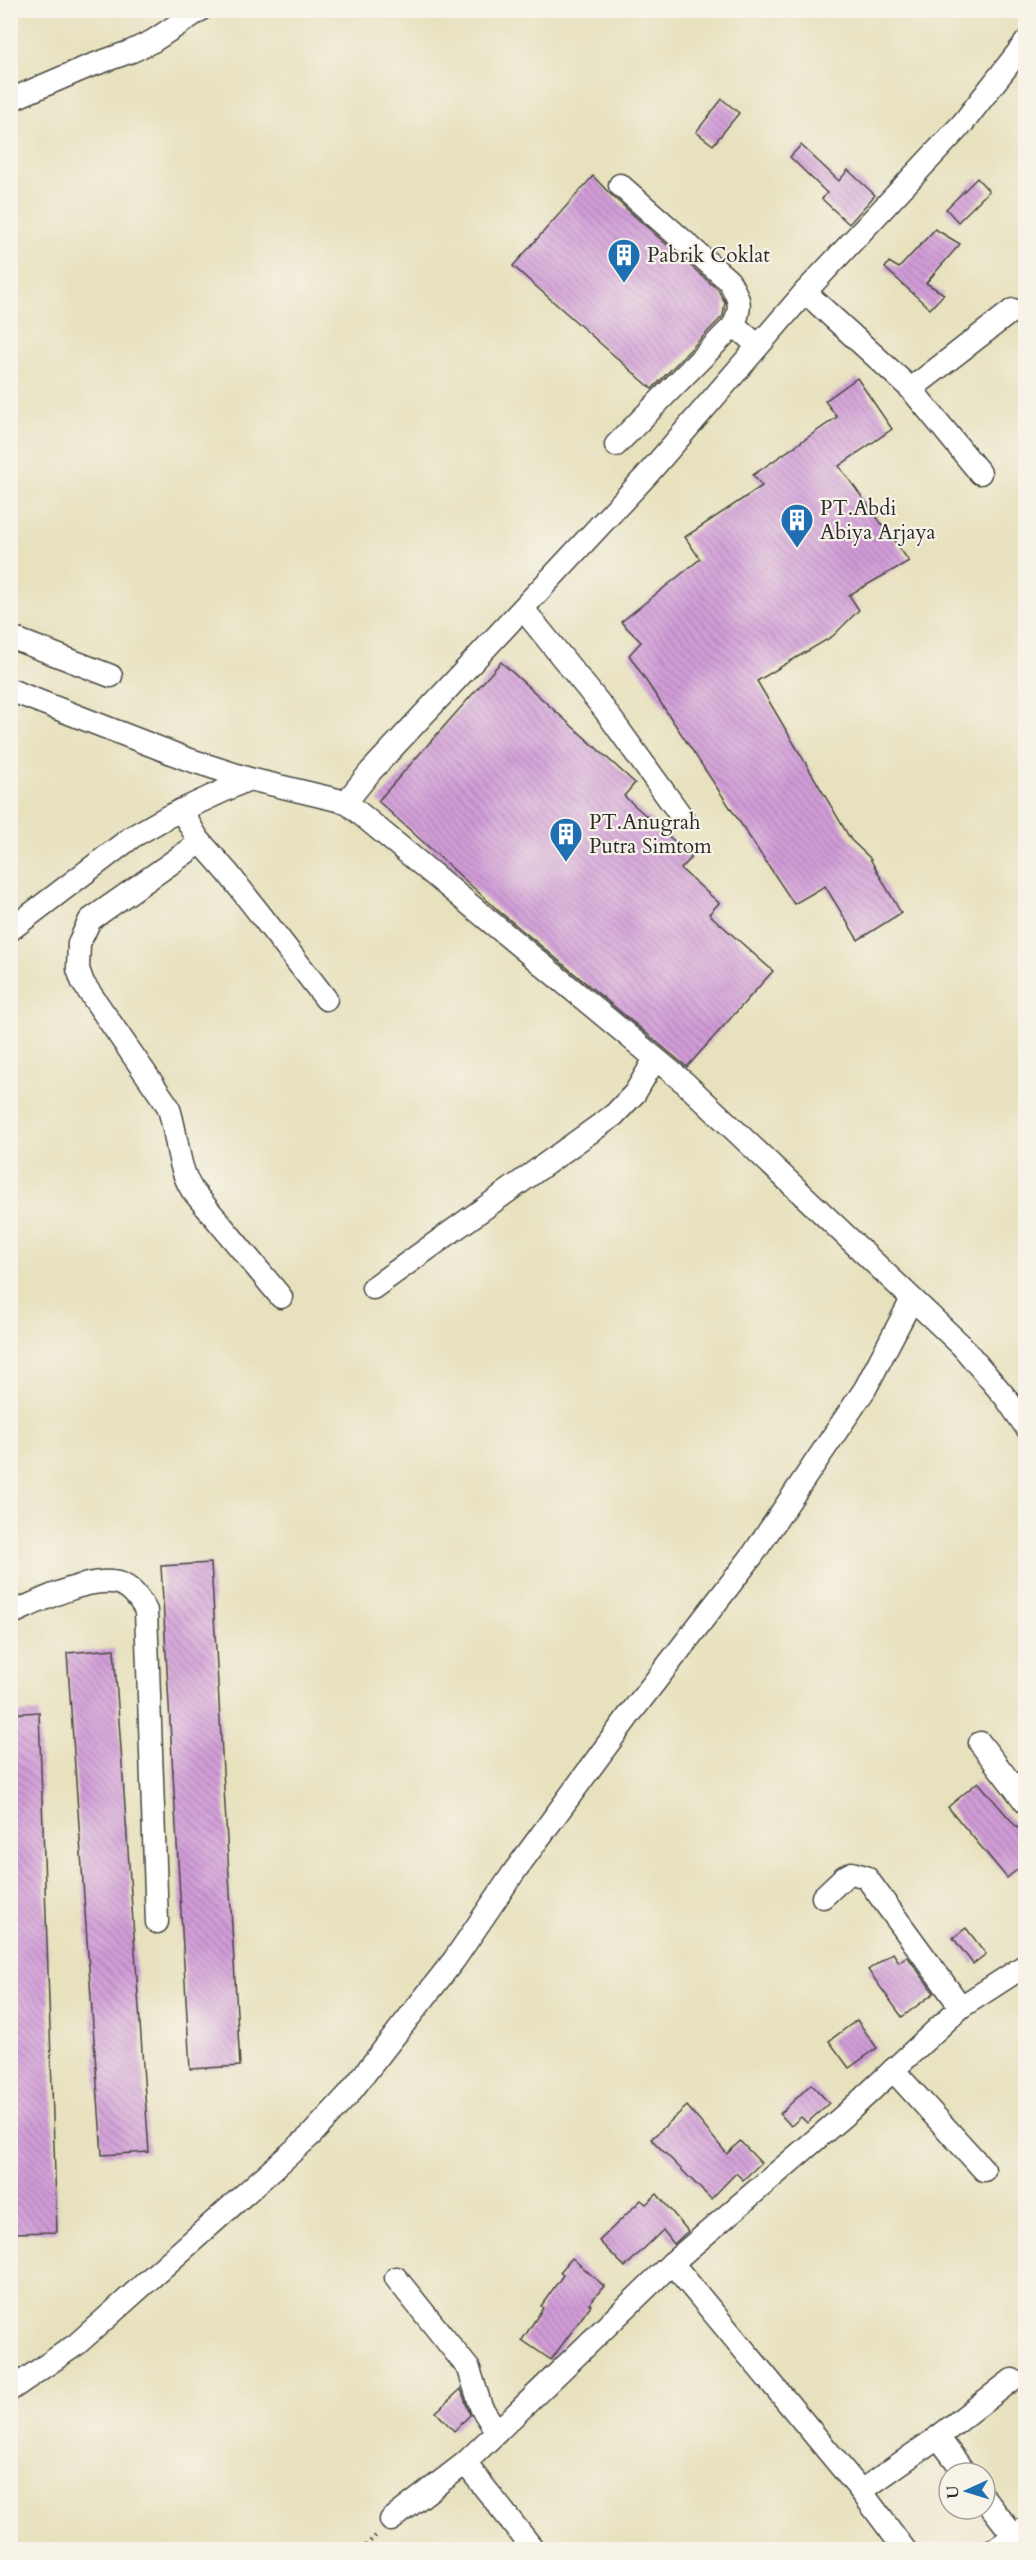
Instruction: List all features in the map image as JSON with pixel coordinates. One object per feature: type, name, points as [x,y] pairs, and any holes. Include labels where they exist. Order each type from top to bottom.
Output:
[{"type":"street","points":[[10,100],[87,67],[132,51],[153,41],[200,10]]},
{"type":"street","points":[[346,802],[371,771],[646,476],[805,292],[963,123],[1026,42]]},
{"type":"street","points":[[616,445],[734,325],[740,309],[738,296],[729,281],[620,185]]},
{"type":"street","points":[[805,292],[911,388],[980,473]]},
{"type":"street","points":[[911,388],[1013,310]]},
{"type":"street","points":[[734,325],[757,345]]},
{"type":"street","points":[[523,609],[604,708],[682,816]]},
{"type":"street","points":[[10,637],[111,676]]},
{"type":"street","points":[[10,690],[187,759],[249,778],[346,802],[737,1130],[980,1366],[1026,1427]]},
{"type":"street","points":[[10,930],[132,837],[249,778]]},
{"type":"street","points":[[182,810],[198,839],[228,873],[326,999]]},
{"type":"street","points":[[198,839],[189,853],[90,920],[79,943],[78,969],[83,983],[168,1106],[184,1177],[192,1190],[281,1297]]},
{"type":"street","points":[[373,1288],[614,1115],[635,1093],[655,1059]]},
{"type":"street","points":[[10,2390],[77,2344],[311,2135],[348,2095],[454,1960],[514,1872],[616,1733],[752,1556],[865,1389],[911,1301]]},
{"type":"street","points":[[10,1614],[69,1591],[113,1581],[125,1586],[138,1596],[146,1611],[157,1922]]},
{"type":"street","points":[[980,1743],[1026,1803]]},
{"type":"street","points":[[823,1897],[844,1877],[852,1873],[866,1877],[961,2007]]},
{"type":"street","points":[[391,2520],[465,2463],[672,2264],[848,2112],[961,2007],[1026,1965]]},
{"type":"street","points":[[893,2070],[984,2170]]},
{"type":"street","points":[[672,2264],[861,2491],[905,2550]]},
{"type":"street","points":[[396,2278],[469,2369],[481,2407],[496,2432]]},
{"type":"street","points":[[861,2491],[938,2437],[1012,2380]]},
{"type":"street","points":[[938,2437],[956,2461]]},
{"type":"street","points":[[465,2463],[534,2550]]},
{"type":"street","points":[[994,2550],[1020,2532],[997,2510]]},
{"type":"building","points":[[722,99],[739,113],[713,145],[696,132]]},
{"type":"building","points":[[801,145],[839,181],[848,170],[875,195],[849,224],[822,199],[827,193],[790,157]]},
{"type":"building","name":"Pabrik Coklat","points":[[593,176],[611,195],[718,290],[725,302],[723,316],[652,389],[513,266]]},
{"type":"building","points":[[977,178],[989,191],[958,222],[946,209]]},
{"type":"building","points":[[935,229],[960,244],[926,283],[944,294],[930,309],[885,268],[889,262],[899,268]]},
{"type":"building","points":[[857,378],[892,429],[839,466],[909,561],[849,595],[859,610],[833,636],[757,681],[851,840],[869,857],[901,913],[858,940],[825,886],[794,904],[629,655],[641,642],[621,622],[700,559],[685,537],[762,486],[753,475],[837,417],[825,401]]},
{"type":"building","name":"PT.Anugrah Putra Simtom","points":[[501,662],[635,783],[624,796],[692,857],[681,869],[719,903],[709,914],[773,971],[687,1067],[500,912],[378,801]]},
{"type":"building","points":[[211,1563],[240,2066],[190,2069],[161,1566]]},
{"type":"building","points":[[114,1649],[149,2152],[102,2155],[67,1653]]},
{"type":"building","points":[[39,1712],[57,2232],[10,2233],[10,1714]]},
{"type":"building","points":[[978,1782],[1026,1838],[1026,1862],[1007,1878],[948,1807]]},
{"type":"building","points":[[966,1928],[986,1954],[973,1964],[953,1938]]},
{"type":"building","points":[[893,1953],[899,1962],[907,1956],[934,1993],[902,2017],[868,1970]]},
{"type":"building","points":[[857,2020],[877,2048],[849,2068],[829,2041]]},
{"type":"building","points":[[811,2084],[829,2103],[807,2123],[801,2117],[791,2126],[780,2114]]},
{"type":"building","points":[[687,2106],[727,2154],[740,2141],[761,2163],[743,2180],[736,2173],[711,2199],[651,2139]]},
{"type":"building","points":[[657,2194],[688,2231],[674,2244],[663,2230],[625,2267],[599,2241],[641,2200],[646,2204]]},
{"type":"building","points":[[572,2258],[604,2286],[551,2360],[522,2340],[543,2308],[541,2306],[563,2275],[560,2272]]},
{"type":"building","points":[[461,2389],[470,2415],[454,2431],[436,2412]]},
{"type":"place","name":"Pabrik Coklat","points":[[624,284]]},
{"type":"place","name":"PT.Abdi Abiya Arjaya","points":[[797,549]]},
{"type":"place","name":"PT.Anugrah Putra Simtom","points":[[566,863]]}]
